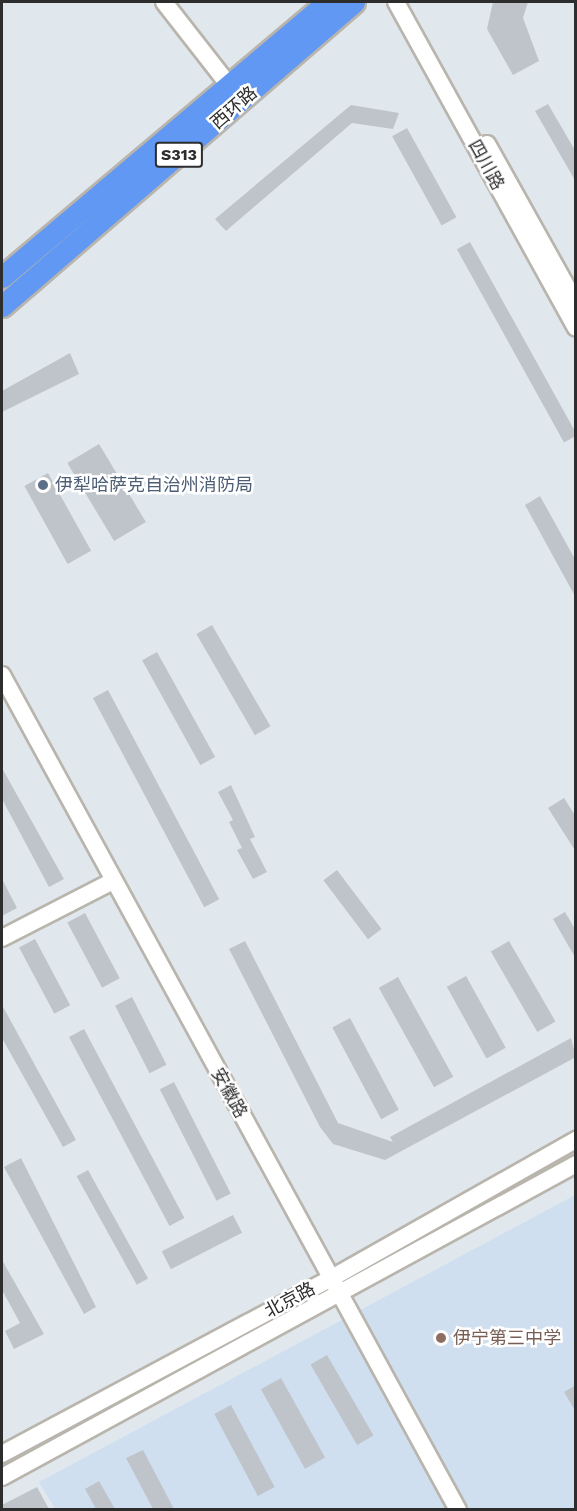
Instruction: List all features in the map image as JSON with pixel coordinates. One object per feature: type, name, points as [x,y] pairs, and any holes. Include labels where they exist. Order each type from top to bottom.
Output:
[{"type":"main road","name":"西环路","points":[[2,277],[327,2]]},
{"type":"main road","name":"西环路","points":[[2,306],[354,2]]},
{"type":"street","points":[[164,2],[228,84]]},
{"type":"street","name":"四川路","points":[[396,2],[576,328]]},
{"type":"street","name":"四川路","points":[[408,2],[576,303]]},
{"type":"street","name":"安徽路","points":[[2,675],[339,1296],[458,1509]]},
{"type":"street","points":[[2,938],[113,881]]},
{"type":"street","name":"北京路","points":[[2,1454],[330,1279],[576,1140]]},
{"type":"street","name":"北京路","points":[[2,1477],[339,1296],[576,1164]]},
{"type":"shaded area","name":"伊宁第三中学","points":[[575,1195],[575,1509],[55,1509],[39,1482]]},
{"type":"building","points":[[493,2],[528,2],[523,18],[539,61],[513,75],[487,29]]},
{"type":"building","points":[[548,104],[576,152],[576,182],[535,111]]},
{"type":"building","points":[[351,105],[399,113],[393,129],[352,123],[226,231],[215,219]]},
{"type":"building","points":[[407,128],[456,217],[442,225],[392,136]]},
{"type":"building","points":[[470,242],[576,433],[576,436],[564,443],[457,249]]},
{"type":"building","points":[[70,353],[79,374],[2,412],[2,391]]},
{"type":"building","points":[[99,444],[146,522],[114,541],[67,463]]},
{"type":"building","points":[[48,473],[91,551],[68,564],[24,486]]},
{"type":"building","points":[[540,496],[576,561],[576,598],[525,505]]},
{"type":"building","points":[[212,625],[270,726],[255,735],[196,634]]},
{"type":"building","points":[[157,652],[215,757],[200,765],[142,660]]},
{"type":"building","points":[[108,690],[219,899],[204,907],[93,698]]},
{"type":"building","points":[[2,768],[64,879],[49,887],[2,799]]},
{"type":"building","points":[[231,785],[255,837],[250,839],[267,872],[253,879],[237,850],[242,848],[229,822],[233,820],[218,792]]},
{"type":"building","points":[[564,798],[576,817],[576,852],[548,808]]},
{"type":"building","points":[[337,870],[382,929],[368,939],[323,880]]},
{"type":"building","points":[[2,879],[17,908],[2,916]]},
{"type":"building","points":[[565,912],[576,931],[576,959],[553,919]]},
{"type":"building","points":[[85,913],[120,978],[102,988],[67,922]]},
{"type":"building","points":[[35,939],[70,1005],[54,1014],[19,947]]},
{"type":"building","points":[[245,941],[338,1123],[393,1142],[390,1137],[571,1038],[576,1057],[385,1160],[333,1144],[320,1127],[229,949]]},
{"type":"building","points":[[509,941],[556,1022],[537,1032],[491,952]]},
{"type":"building","points":[[466,976],[506,1048],[487,1058],[447,987]]},
{"type":"building","points":[[398,977],[453,1077],[434,1087],[379,988]]},
{"type":"building","points":[[132,997],[167,1065],[150,1073],[115,1006]]},
{"type":"building","points":[[2,1005],[76,1140],[63,1147],[2,1038]]},
{"type":"building","points":[[350,1018],[399,1110],[381,1119],[332,1027]]},
{"type":"building","points":[[84,1029],[184,1218],[169,1226],[69,1037]]},
{"type":"building","points":[[174,1082],[231,1193],[216,1201],[160,1089]]},
{"type":"building","points":[[21,1158],[96,1307],[84,1314],[4,1167]]},
{"type":"building","points":[[88,1170],[148,1278],[137,1285],[77,1176]]},
{"type":"building","points":[[233,1215],[242,1233],[171,1269],[162,1251]]},
{"type":"building","points":[[2,1260],[44,1334],[14,1349],[5,1331],[20,1323],[2,1290]]},
{"type":"building","points":[[327,1355],[374,1436],[357,1445],[311,1364]]},
{"type":"building","points":[[281,1378],[325,1458],[305,1469],[261,1389]]},
{"type":"building","points":[[576,1385],[576,1412],[564,1392]]},
{"type":"building","points":[[231,1405],[275,1487],[258,1496],[214,1414]]},
{"type":"building","points":[[143,1450],[174,1509],[153,1509],[126,1458]]},
{"type":"building","points":[[99,1481],[115,1509],[96,1509],[85,1489]]},
{"type":"building","points":[[37,1487],[49,1509],[2,1509],[2,1505]]},
{"type":"place","name":"伊犁哈萨克自治州消防局","points":[[43,485]]},
{"type":"place","name":"伊宁第三中学","points":[[441,1338]]}]
